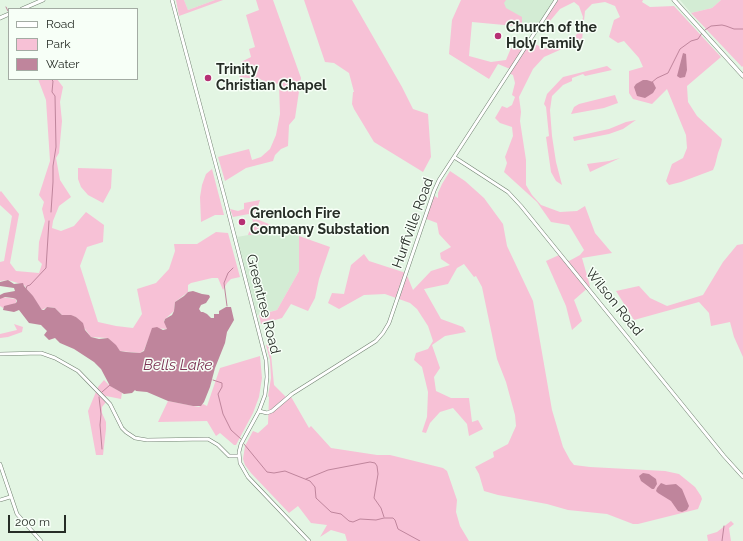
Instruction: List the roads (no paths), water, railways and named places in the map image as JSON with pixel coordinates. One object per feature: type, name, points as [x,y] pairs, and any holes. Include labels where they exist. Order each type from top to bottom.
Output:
[{"type":"main road","points":[[24,8],[43,0]]},
{"type":"main road","points":[[674,0],[743,76]]},
{"type":"street","name":"Greentree Road","points":[[172,0],[224,193],[267,368],[266,385],[259,411],[242,442],[239,456]]},
{"type":"street","name":"Hurffville Road","points":[[259,411],[266,413],[272,411],[292,394],[376,341],[384,333],[389,323],[439,180],[556,0]]},
{"type":"street","name":"Wilson Road","points":[[454,157],[508,192],[521,206],[724,456],[743,477]]},
{"type":"street","points":[[0,354],[41,353],[55,358],[78,371],[110,404],[122,428],[136,438],[146,440],[208,439],[218,445],[230,456],[239,456],[244,472],[310,541]]},
{"type":"street","points":[[0,464],[10,497],[19,517],[41,541]]},
{"type":"street","points":[[0,500],[10,497]]},
{"type":"water","points":[[683,53],[686,54],[687,70],[685,77],[680,78],[677,76]]},
{"type":"water","points":[[643,80],[653,82],[656,88],[653,93],[645,98],[637,96],[634,87]]},
{"type":"water","name":"Bells Lake","points":[[8,280],[14,284],[23,283],[42,310],[47,307],[55,308],[62,315],[71,315],[76,317],[83,323],[85,330],[91,337],[99,339],[108,338],[120,351],[126,352],[140,353],[144,351],[152,328],[157,327],[163,330],[167,329],[164,322],[165,319],[172,315],[175,302],[188,292],[193,291],[209,295],[210,297],[206,303],[201,305],[199,309],[211,318],[214,318],[214,314],[219,314],[219,311],[226,307],[231,307],[234,320],[227,332],[225,343],[204,402],[201,406],[193,406],[168,401],[147,392],[135,390],[132,393],[124,394],[110,386],[101,369],[94,362],[74,349],[60,343],[55,338],[49,340],[44,335],[47,331],[41,325],[29,323],[19,310],[14,312],[3,310],[4,306],[16,303],[17,301],[13,298],[5,297],[0,299],[0,295],[15,291],[14,288],[0,286],[0,282]]},
{"type":"water","points":[[643,473],[649,474],[656,479],[657,484],[654,489],[641,481],[639,476]]},
{"type":"water","points":[[661,483],[666,485],[676,484],[682,489],[689,506],[687,510],[682,512],[678,511],[671,501],[656,491]]},
{"type":"waterway","points":[[6,7],[8,11]]},
{"type":"waterway","points":[[705,30],[711,26],[722,25],[734,29],[743,29]]},
{"type":"waterway","points":[[651,83],[657,78],[668,73],[680,49],[691,41],[698,39],[702,33]]},
{"type":"waterway","points":[[51,212],[53,166],[56,147],[55,96],[52,92],[52,80]]},
{"type":"waterway","points":[[26,289],[27,286],[30,285],[46,268],[49,221]]},
{"type":"waterway","points":[[227,306],[224,283],[228,273],[233,268]]},
{"type":"waterway","points":[[213,380],[222,383],[222,387],[218,394],[223,414],[231,430],[241,439]]},
{"type":"waterway","points":[[102,392],[110,385]]},
{"type":"waterway","points":[[99,397],[102,449]]},
{"type":"waterway","points":[[244,444],[267,472],[274,473],[285,471],[310,481],[315,487],[316,498],[331,512],[341,514],[349,521],[353,522],[360,519],[376,520],[393,518],[398,529],[420,541]]},
{"type":"waterway","points":[[306,479],[328,470],[370,462],[375,463],[378,474],[374,498],[381,508],[384,517]]},
{"type":"waterway","points":[[722,541],[724,526]]},
{"type":"place","name":"Church of the Holy Family","points":[[498,36]]},
{"type":"place","name":"Trinity Christian Chapel","points":[[208,78]]},
{"type":"place","name":"Grenloch Fire Company Substation","points":[[242,222]]}]
